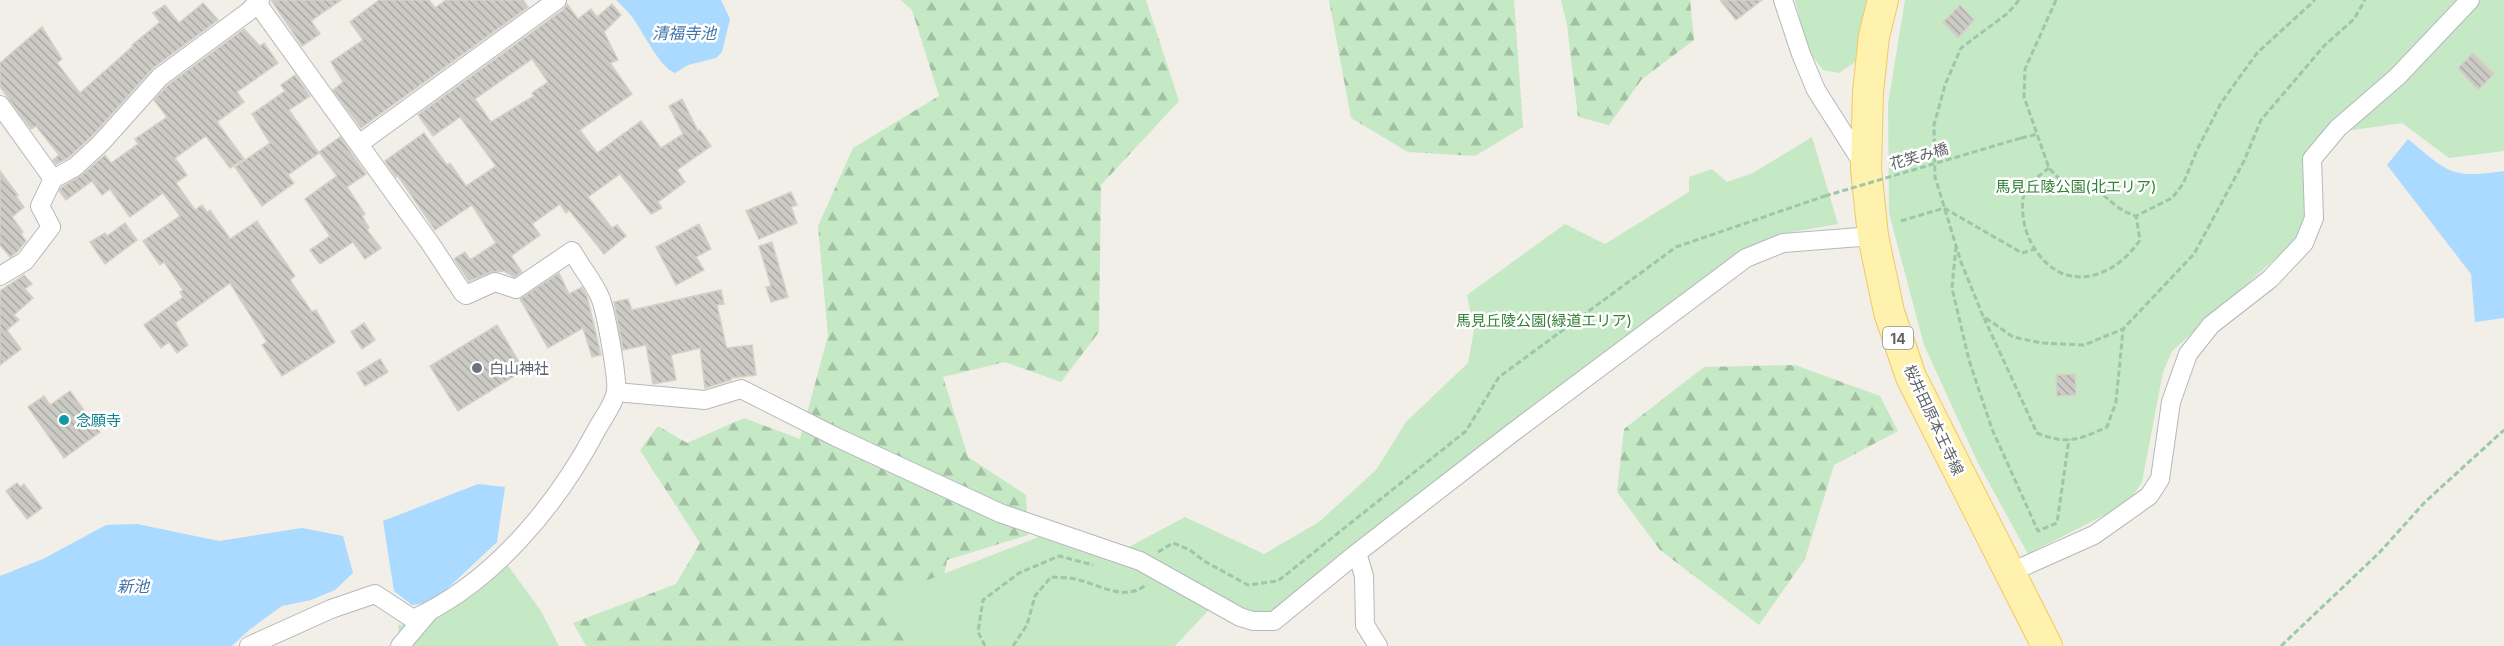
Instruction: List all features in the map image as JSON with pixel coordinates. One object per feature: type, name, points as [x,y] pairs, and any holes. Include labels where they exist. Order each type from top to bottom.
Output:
[{"type":"main road","name":"桜井田原本王寺線","points":[[1883,0],[1874,36],[1868,92],[1866,169],[1873,236],[1889,312],[1911,377],[2048,646]]},
{"type":"street","points":[[359,144],[557,0]]},
{"type":"street","points":[[1784,0],[1801,54],[1816,90],[1866,169]]},
{"type":"street","points":[[2009,573],[2094,535],[2149,496],[2160,479],[2171,402],[2188,354],[2211,326],[2270,279],[2304,243],[2314,218],[2312,159],[2338,128],[2397,77],[2470,0]]},
{"type":"street","points":[[0,276],[25,261],[51,226],[40,206],[53,179],[75,167],[92,151],[160,77],[252,4],[359,144],[463,293],[466,295],[495,282],[516,289],[572,251],[600,297],[608,330],[616,392],[579,464],[543,513],[485,573],[443,605],[413,619],[375,594],[331,609],[249,646]]},
{"type":"street","points":[[0,105],[53,179]]},
{"type":"street","points":[[616,392],[705,400],[741,389],[836,437],[1000,513],[1140,561],[1240,617],[1253,621],[1274,621],[1587,376],[1746,258],[1783,243],[1873,236]]},
{"type":"street","points":[[1357,554],[1364,576],[1365,625],[1378,646]]},
{"type":"street","points":[[400,646],[428,612]]},
{"type":"path","points":[[2019,0],[2008,13],[1961,48],[1945,85],[1934,125],[1935,177],[1956,245],[1983,316],[2037,433],[2058,441],[2083,438],[2107,427],[2116,402],[2123,329]]},
{"type":"path","points":[[2056,0],[2025,69],[2024,97],[2049,168],[2064,184],[2092,187],[2109,198],[2119,211],[2136,216],[2172,198],[2183,184],[2221,103],[2257,53],[2315,0]]},
{"type":"path","points":[[1983,316],[2013,337],[2042,343],[2084,345],[2123,329],[2194,254],[2244,161],[2260,120],[2324,46],[2354,19],[2365,0]]},
{"type":"path","name":"花笑み橋","points":[[1140,561],[1173,543],[1190,550],[1204,561],[1248,585],[1278,581],[1466,431],[1499,377],[1676,247],[1825,196],[2038,134]]},
{"type":"path","points":[[2049,168],[2034,180],[2024,195],[2022,214],[2027,237],[2048,266],[2062,276],[2078,278],[2095,274],[2131,254],[2140,240],[2136,216]]},
{"type":"path","points":[[1900,221],[1944,208],[2022,253],[2035,249]]},
{"type":"path","points":[[1956,245],[1952,288],[1969,360],[1992,429],[2038,531],[2057,523],[2069,439]]},
{"type":"path","points":[[2281,646],[2379,553],[2425,502],[2504,430]]},
{"type":"path","points":[[985,646],[978,632],[983,600],[1019,573],[1059,556],[1099,567]]},
{"type":"path","points":[[1013,646],[1027,625],[1035,596],[1051,577],[1077,579],[1113,592],[1139,591],[1155,577],[1158,570]]},
{"type":"green space","points":[[901,0],[1146,0],[1179,101],[1101,185],[1099,332],[1061,382],[1005,362],[943,377],[968,457],[1026,495],[1028,535],[947,560],[932,646],[586,646],[573,623],[676,584],[700,543],[640,450],[658,426],[687,443],[744,418],[800,439],[828,336],[818,226],[853,148],[939,96],[912,10]]},
{"type":"green space","points":[[1329,0],[1514,0],[1523,127],[1475,156],[1408,152],[1351,118]]},
{"type":"green space","points":[[1561,0],[1690,0],[1694,40],[1642,79],[1609,125],[1578,117],[1567,25]]},
{"type":"green space","points":[[1795,0],[1871,0],[1858,60],[1839,73],[1823,70],[1808,50]]},
{"type":"green space","name":"馬見丘陵公園(北エリア)","points":[[1905,0],[2504,0],[2504,151],[2449,158],[2402,123],[2325,134],[2308,206],[2295,241],[2172,351],[2163,372],[2142,482],[2128,503],[2028,554],[1978,463],[1924,345],[1889,213],[1888,104]]},
{"type":"green space","name":"馬見丘陵公園(緑道エリア)","points":[[1812,137],[1838,224],[1781,234],[1273,616],[1255,617],[1219,599],[1175,646],[915,646],[884,597],[1044,535],[1108,558],[1185,517],[1264,554],[1319,522],[1376,470],[1406,422],[1468,363],[1474,330],[1467,295],[1565,224],[1605,244],[1689,192],[1689,177],[1712,169],[1727,182],[1753,173]]},
{"type":"green space","points":[[1795,365],[1880,396],[1898,431],[1834,465],[1805,559],[1759,625],[1660,550],[1617,492],[1624,429],[1704,367]]},
{"type":"green space","points":[[507,564],[541,611],[559,646],[390,646],[399,635],[398,625],[431,623]]},
{"type":"water","name":"清福寺池","points":[[616,0],[721,0],[730,19],[722,52],[716,58],[688,65],[675,73],[663,64],[636,23]]},
{"type":"water","points":[[2408,139],[2442,166],[2460,173],[2504,171],[2504,318],[2475,322],[2471,274],[2387,165]]},
{"type":"water","points":[[478,484],[505,487],[497,542],[433,602],[412,605],[394,591],[383,521]]},
{"type":"water","name":"新池","points":[[137,524],[219,541],[302,528],[343,536],[353,573],[335,590],[311,600],[282,606],[249,630],[232,646],[0,646],[0,576],[43,559],[106,525]]},
{"type":"building","points":[[271,0],[341,0],[311,21],[320,34],[302,46]]},
{"type":"building","points":[[379,0],[429,0],[435,8],[446,0],[523,0],[528,7],[361,128],[333,90],[343,82],[331,62],[363,40],[350,22]]},
{"type":"building","points":[[1720,0],[1762,0],[1736,20]]},
{"type":"building","points":[[203,3],[218,20],[153,68],[92,136],[68,158],[56,164],[53,160],[59,155],[36,126],[31,129],[0,87],[0,63],[42,27],[62,59],[57,63],[80,93],[160,22],[153,13],[165,5],[179,23]]},
{"type":"building","points":[[567,4],[578,19],[591,9],[597,17],[612,4],[621,15],[604,32],[618,60],[610,63],[632,94],[580,130],[597,153],[641,121],[661,148],[683,134],[669,106],[682,99],[698,131],[700,130],[711,146],[677,170],[685,182],[658,202],[662,208],[651,214],[620,174],[588,197],[612,228],[617,225],[626,236],[604,254],[569,210],[566,213],[560,204],[532,224],[540,235],[511,256],[522,272],[514,277],[504,271],[491,272],[469,281],[454,259],[465,252],[470,260],[496,243],[472,205],[435,230],[385,161],[424,133],[447,165],[450,163],[466,186],[496,166],[460,117],[433,136],[418,115],[564,9]],"holes":[[[532,59],[548,82],[532,93],[534,96],[491,122],[475,99]]]},
{"type":"building","points":[[1960,5],[1974,20],[1958,38],[1943,22]]},
{"type":"building","points":[[244,29],[260,46],[264,43],[278,63],[237,92],[244,102],[217,122],[244,159],[230,168],[206,136],[175,158],[187,175],[176,183],[195,210],[202,205],[207,212],[210,210],[230,239],[257,221],[295,276],[290,280],[312,312],[316,310],[335,342],[282,376],[262,345],[267,342],[230,283],[175,323],[188,345],[177,353],[169,342],[161,348],[144,325],[183,297],[180,292],[183,290],[164,262],[160,265],[143,241],[180,216],[163,193],[130,217],[110,189],[102,195],[92,181],[66,200],[59,191],[105,155],[111,163],[138,144],[135,139],[167,117],[154,100],[168,85]]},
{"type":"building","points":[[2473,53],[2494,74],[2478,90],[2458,68]]},
{"type":"building","points":[[295,75],[310,96],[289,110],[319,153],[288,175],[294,183],[262,206],[235,167],[270,143],[252,114],[285,91],[281,85]]},
{"type":"building","points":[[340,137],[366,174],[347,187],[365,214],[362,216],[369,228],[367,230],[381,248],[365,259],[353,242],[320,264],[310,250],[330,236],[305,199],[337,176],[319,152]]},
{"type":"building","points":[[0,171],[24,207],[12,217],[23,232],[21,234],[26,241],[10,257],[0,245]]},
{"type":"building","points":[[791,192],[797,205],[791,207],[797,223],[759,239],[746,211]]},
{"type":"building","points":[[125,223],[137,240],[105,264],[90,242],[105,233],[107,236]]},
{"type":"building","points":[[699,224],[711,249],[696,257],[704,270],[676,285],[656,247]]},
{"type":"building","points":[[772,242],[788,297],[771,302],[766,287],[771,286],[759,246]]},
{"type":"building","points":[[559,273],[569,294],[582,287],[587,296],[601,355],[592,357],[583,328],[548,348],[520,299]]},
{"type":"building","points":[[24,275],[32,284],[25,289],[33,298],[14,315],[19,320],[7,330],[21,349],[0,365],[0,291]]},
{"type":"building","points":[[721,290],[724,304],[717,305],[726,346],[727,348],[752,345],[756,375],[731,378],[731,380],[705,388],[700,348],[671,355],[676,380],[653,384],[646,345],[623,350],[614,302],[628,299],[632,310]]},
{"type":"building","points":[[364,323],[375,340],[362,349],[351,332]]},
{"type":"building","name":"白山神社","points":[[497,325],[524,370],[458,411],[430,366]]},
{"type":"building","points":[[380,359],[388,372],[365,386],[357,373]]},
{"type":"building","points":[[2075,374],[2076,395],[2057,396],[2056,375]]},
{"type":"building","name":"念願寺","points":[[70,391],[100,432],[64,458],[28,407],[44,396],[50,405]]},
{"type":"building","points":[[17,483],[20,487],[24,484],[42,508],[27,519],[6,491]]},
{"type":"place","name":"白山神社","points":[[477,368]]},
{"type":"place","name":"念願寺","points":[[64,420]]}]
